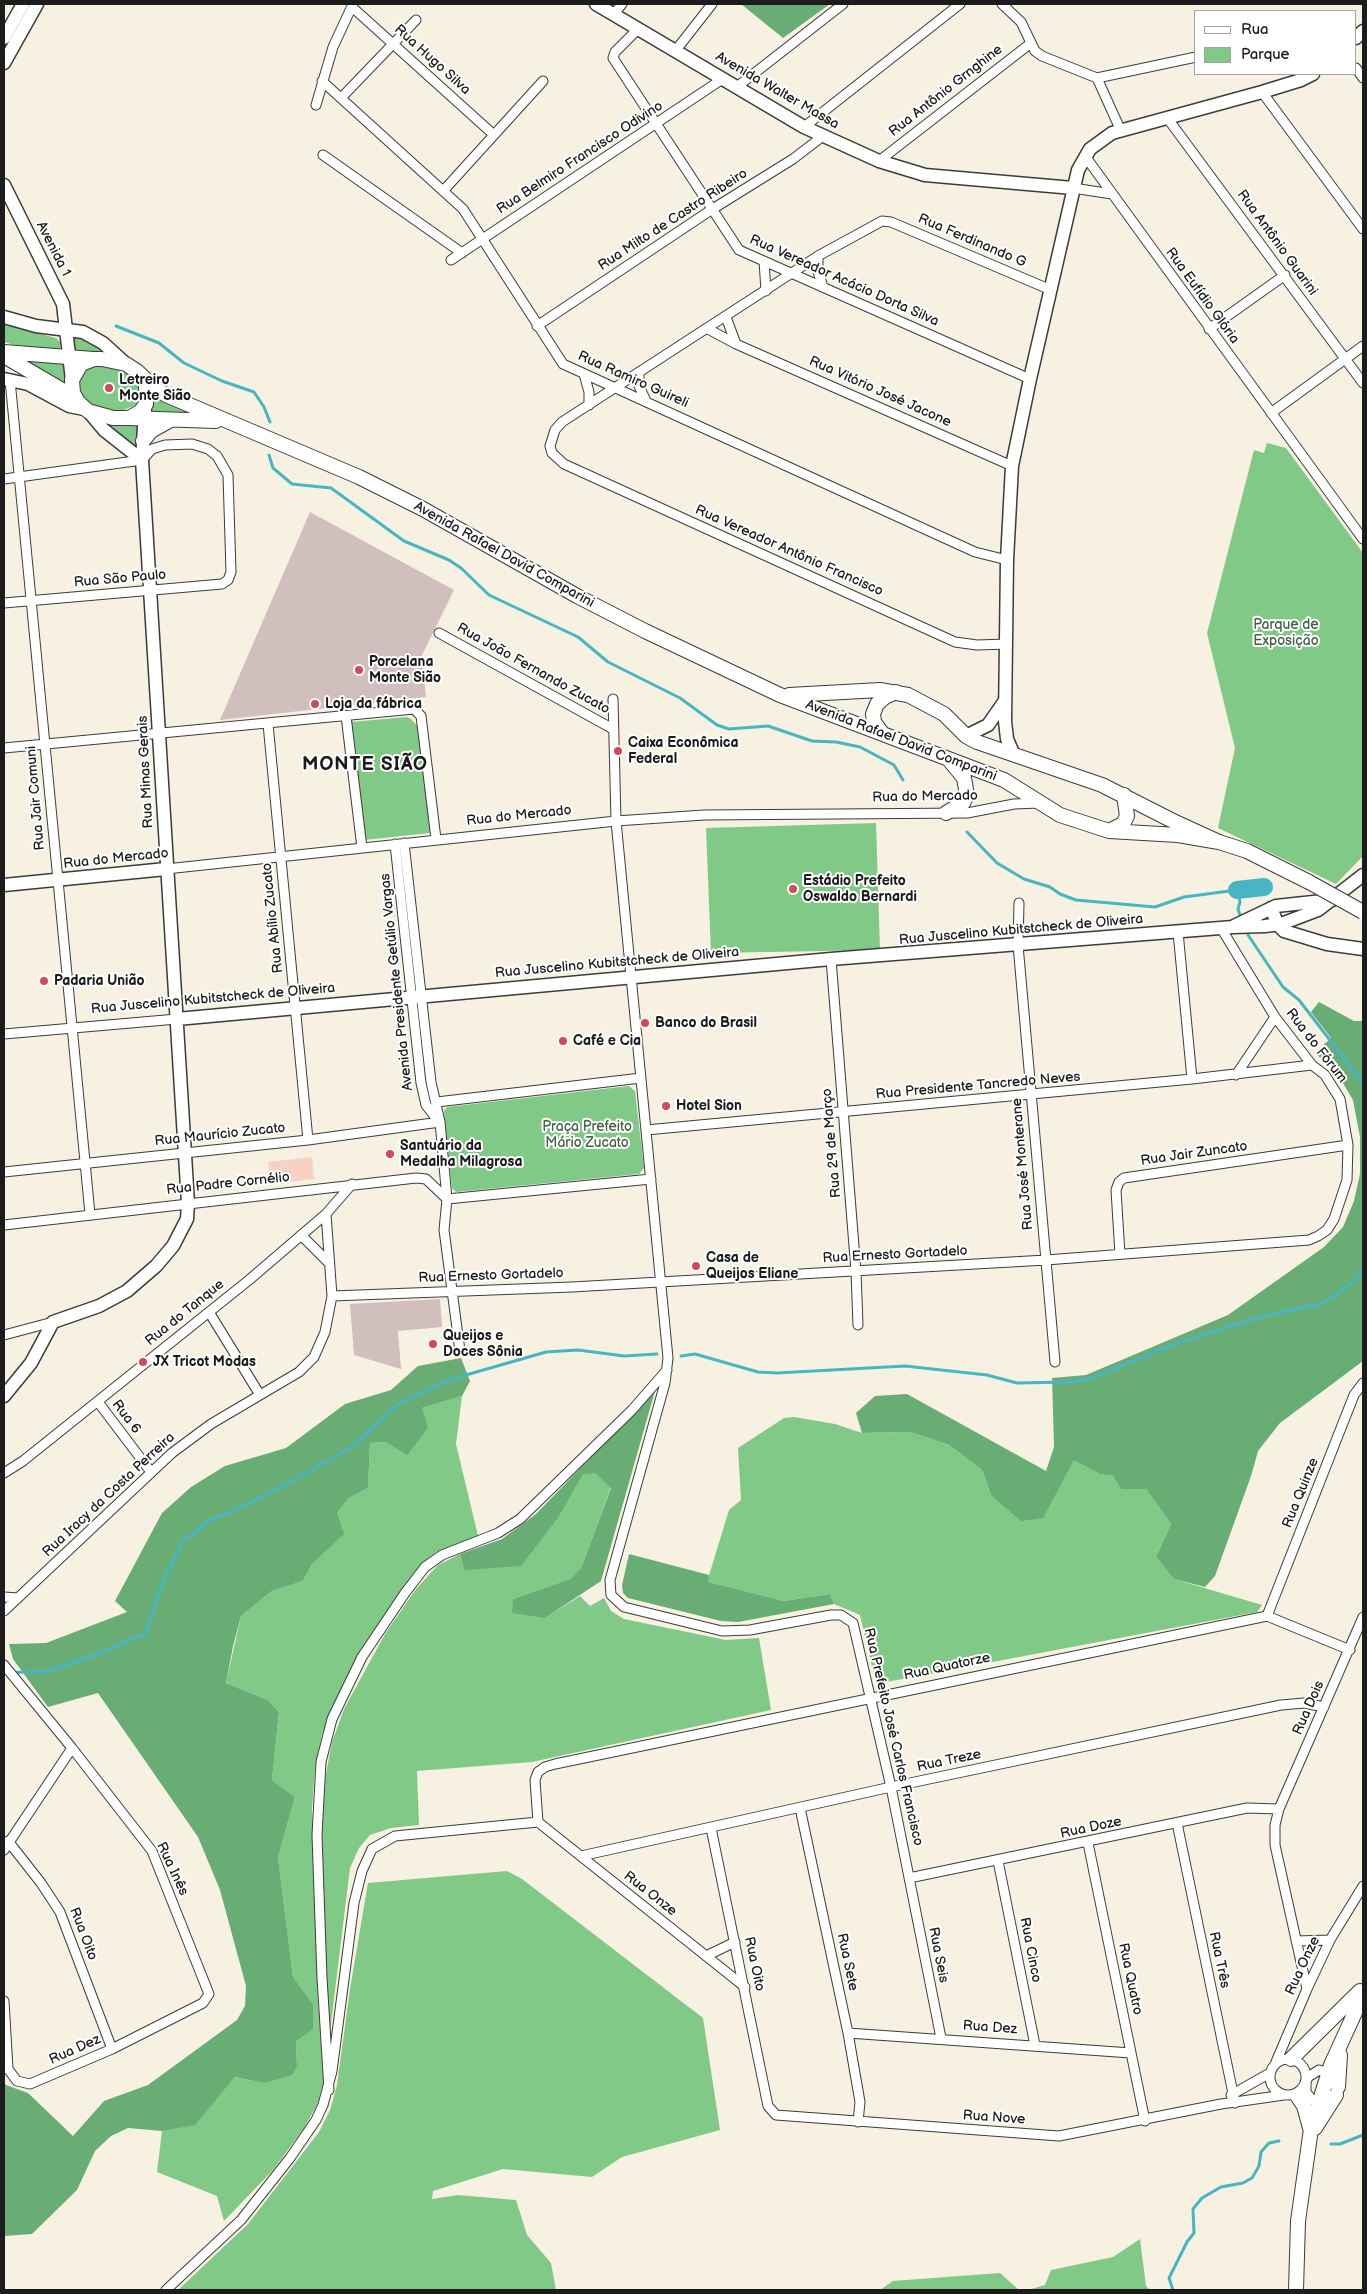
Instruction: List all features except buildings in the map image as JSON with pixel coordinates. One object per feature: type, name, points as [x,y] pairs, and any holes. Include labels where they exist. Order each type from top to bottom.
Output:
[{"type":"main road","name":"Avenida Rafael David Comparini","points":[[4,354],[68,356],[110,360],[126,364],[166,396],[359,476],[423,509],[645,632],[780,695],[1004,780],[1060,815],[1109,831],[1178,835],[1219,842],[1247,851],[1363,912]]},
{"type":"main road","name":"Avenida Rafael David Comparini","points":[[4,354],[74,397],[86,410],[113,418],[225,422]]},
{"type":"main road","points":[[74,397],[72,380],[82,364],[94,359]]},
{"type":"main road","points":[[129,418],[140,412],[146,404],[146,386],[142,376]]},
{"type":"main road","points":[[143,441],[151,431],[169,421]]},
{"type":"main road","name":"Avenida Rafael David Comparini","points":[[780,695],[880,690],[908,695],[944,714],[966,736],[1124,795],[1219,842]]},
{"type":"main road","points":[[882,734],[874,722],[875,709],[885,697],[896,692]]},
{"type":"main road","points":[[946,813],[963,803],[967,795],[964,778],[959,769],[947,759]]},
{"type":"main road","points":[[1109,831],[1122,824],[1127,816],[1124,795]]},
{"type":"main road","points":[[1296,2062],[1363,1987]]},
{"type":"main road","points":[[1296,2290],[1298,2221],[1315,2101],[1322,2071],[1341,2041],[1363,1995]]},
{"type":"main road","points":[[1310,2134],[1337,2091],[1341,2041]]},
{"type":"main road","points":[[1291,2096],[1306,2111],[1310,2134]]},
{"type":"street","points":[[4,38],[23,4]]},
{"type":"street","points":[[4,63],[37,4]]},
{"type":"street","name":"Avenida Walter Massa","points":[[596,4],[738,86],[804,127],[879,161],[925,175],[1073,188]]},
{"type":"street","points":[[613,15],[622,4]]},
{"type":"street","points":[[676,50],[712,4]]},
{"type":"street","points":[[738,86],[843,4]]},
{"type":"street","points":[[804,127],[960,4]]},
{"type":"street","points":[[1002,4],[1021,22],[1031,43],[1042,56],[1098,78],[1194,57]]},
{"type":"street","points":[[316,106],[333,47],[353,5]]},
{"type":"street","name":"Rua Hugo Silva","points":[[353,5],[494,135]]},
{"type":"street","points":[[342,97],[416,20]]},
{"type":"street","name":"Rua Vereador Acácio Dorta Silva","points":[[638,29],[613,54],[613,58],[739,250],[1030,379]]},
{"type":"street","name":"Rua Antônio Grnghine","points":[[879,161],[1031,43]]},
{"type":"street","points":[[1013,753],[1007,739],[1006,700],[1007,560],[1012,466],[1073,188],[1085,156],[1100,140],[1121,131],[1168,120],[1301,80],[1311,75]]},
{"type":"street","name":"Rua Belmiro Francisco Odivino","points":[[451,260],[657,125],[724,78]]},
{"type":"street","points":[[1098,78],[1121,131]]},
{"type":"street","name":"Rua Ramiro Guireli","points":[[322,81],[342,97],[463,209],[484,238],[537,326],[563,364],[975,552],[1007,560]]},
{"type":"street","points":[[444,190],[543,81]]},
{"type":"street","points":[[1262,92],[1363,229]]},
{"type":"street","name":"Rua Antônio Guarini","points":[[1168,120],[1363,383]]},
{"type":"street","name":"Rua Milto de Castro Ribeiro","points":[[537,326],[711,210],[800,155],[823,136]]},
{"type":"street","points":[[323,155],[462,253]]},
{"type":"street","name":"Rua Eufídio Glória","points":[[1085,156],[1363,539]]},
{"type":"street","name":"Avenida 1","points":[[4,185],[60,295],[68,329],[68,356],[72,380]]},
{"type":"street","points":[[1073,188],[1112,194]]},
{"type":"street","name":"Rua Ferdinando G","points":[[818,256],[882,221],[891,222],[1051,290]]},
{"type":"street","points":[[589,405],[818,256]]},
{"type":"street","points":[[818,256],[818,272],[822,287]]},
{"type":"street","points":[[764,262],[766,290]]},
{"type":"street","points":[[1209,329],[1284,275]]},
{"type":"street","points":[[4,317],[36,326],[68,329],[96,338],[126,364]]},
{"type":"street","points":[[726,317],[736,344]]},
{"type":"street","name":"Rua Vitório José Jacone","points":[[708,329],[736,344],[1012,466]]},
{"type":"street","points":[[1272,413],[1363,346]]},
{"type":"street","points":[[639,372],[639,386],[646,401]]},
{"type":"street","points":[[584,374],[589,392],[589,405]]},
{"type":"street","points":[[7,380],[34,386],[64,404],[86,410],[104,430],[142,460]]},
{"type":"street","name":"Rua Jair Comuni","points":[[7,380],[31,600],[90,1214]]},
{"type":"street","name":"Rua Minas Gerais","points":[[53,1322],[115,1299],[145,1277],[179,1237],[187,1219],[188,1203],[142,460],[146,404]]},
{"type":"street","name":"Rua Vereador Antônio Francisco","points":[[589,405],[562,422],[552,437],[552,453],[564,464],[955,642],[976,645],[1007,644]]},
{"type":"street","name":"Rua São Paulo","points":[[4,603],[222,584],[228,580],[231,572],[228,475],[217,456],[200,446],[174,444],[152,449],[142,460]]},
{"type":"street","points":[[4,479],[142,460]]},
{"type":"street","name":"Rua João Fernando Zucato","points":[[439,632],[613,729]]},
{"type":"street","name":"Rua Prefeito José Carlos Francisco","points":[[613,700],[616,821],[661,1282],[667,1370],[610,1580],[611,1595],[624,1607],[722,1631],[750,1630],[832,1615],[847,1617],[857,1632],[909,1878]]},
{"type":"street","points":[[966,736],[988,725],[1006,700]]},
{"type":"street","points":[[4,748],[410,709],[417,710],[421,716],[436,839]]},
{"type":"street","points":[[346,716],[362,848]]},
{"type":"street","name":"Rua Abílio Zucato","points":[[268,724],[308,1140]]},
{"type":"street","name":"Rua do Mercado","points":[[4,885],[58,881],[616,821],[704,815],[975,812],[1014,804],[1039,803]]},
{"type":"street","name":"Avenida Presidente Getúlio Vargas","points":[[399,843],[416,995],[423,1096],[430,1112],[440,1122]]},
{"type":"street","points":[[1278,925],[1318,910],[1363,875]]},
{"type":"street","name":"Rua Juscelino Kubitstcheck de Oliveira","points":[[1227,927],[1271,908],[1332,900]]},
{"type":"street","name":"Rua José Monterane","points":[[1019,903],[1018,945],[1055,1362]]},
{"type":"street","points":[[1290,904],[1295,919]]},
{"type":"street","points":[[1271,908],[1278,925],[1284,931],[1327,944],[1363,949]]},
{"type":"street","name":"Rua Juscelino Kubitstcheck de Oliveira","points":[[4,1034],[416,995],[1227,927],[1278,925]]},
{"type":"street","name":"Rua do Fórum","points":[[1227,927],[1275,1017],[1312,1065],[1325,1075],[1340,1100],[1348,1145],[1347,1180],[1342,1200],[1327,1230],[1309,1240]]},
{"type":"street","points":[[1178,932],[1192,1079]]},
{"type":"street","name":"Rua 29 de Março","points":[[831,960],[856,1271],[858,1325]]},
{"type":"street","name":"Avenida Presidente Getúlio Vargas","points":[[416,995],[440,1122]]},
{"type":"street","points":[[1236,1075],[1275,1017]]},
{"type":"street","name":"Rua Presidente Tancredo Neves","points":[[646,1130],[1236,1075],[1312,1065]]},
{"type":"street","points":[[437,1102],[641,1078]]},
{"type":"street","points":[[440,1122],[447,1199],[444,1230],[460,1351]]},
{"type":"street","name":"Rua Maurício Zucato","points":[[4,1172],[308,1140],[440,1122]]},
{"type":"street","name":"Rua Jair Zuncato","points":[[1120,1254],[1116,1190],[1119,1182],[1124,1178],[1348,1145]]},
{"type":"street","name":"Rua Padre Cornélio","points":[[4,1225],[352,1184],[421,1178],[430,1182],[447,1199]]},
{"type":"street","points":[[447,1199],[651,1179]]},
{"type":"street","name":"Rua do Tanque","points":[[4,1473],[23,1461],[210,1312],[326,1214],[352,1184]]},
{"type":"street","name":"Rua Iracy da Costa Perreira","points":[[4,1611],[151,1472],[191,1438],[299,1372],[314,1358],[325,1332],[332,1296],[326,1214]]},
{"type":"street","points":[[301,1235],[328,1261]]},
{"type":"street","name":"Rua Ernesto Gortadelo","points":[[332,1296],[451,1290],[572,1287],[856,1271],[1046,1260],[1309,1240]]},
{"type":"street","points":[[210,1312],[260,1395]]},
{"type":"street","points":[[4,1335],[53,1322]]},
{"type":"street","points":[[4,1396],[31,1363],[53,1322]]},
{"type":"street","points":[[328,2090],[317,1835],[321,1762],[332,1719],[362,1657],[425,1567],[442,1555],[498,1533],[520,1519],[632,1410],[667,1370]]},
{"type":"street","name":"Rua Quinze","points":[[1267,1616],[1354,1395],[1363,1383]]},
{"type":"street","name":"Rua 6","points":[[98,1402],[151,1472]]},
{"type":"street","points":[[4,1597],[18,1598]]},
{"type":"street","points":[[1267,1616],[1350,1650]]},
{"type":"street","name":"Rua Quatorze","points":[[538,1822],[535,1780],[538,1772],[545,1767],[871,1697],[1267,1616]]},
{"type":"street","name":"Rua Dois","points":[[1306,1989],[1274,1834],[1279,1809],[1363,1617]]},
{"type":"street","name":"Rua Inês","points":[[4,1665],[72,1748],[152,1851],[208,1989]]},
{"type":"street","name":"Rua Treze","points":[[581,1856],[891,1787],[1281,1705],[1304,1703],[1324,1707]]},
{"type":"street","points":[[6,1846],[72,1748]]},
{"type":"street","name":"Rua Sete","points":[[800,1808],[848,2033],[860,2102],[858,2122]]},
{"type":"street","name":"Rua Doze","points":[[909,1878],[1088,1843],[1247,1808],[1279,1809]]},
{"type":"street","points":[[166,2290],[241,2220],[290,2158],[316,2120],[328,2090],[354,1903],[362,1871],[372,1849],[395,1836],[538,1822]]},
{"type":"street","name":"Rua Onze","points":[[538,1822],[745,1987]]},
{"type":"street","name":"Rua Três","points":[[1177,1823],[1235,2103]]},
{"type":"street","name":"Rua Oito","points":[[711,1828],[768,2106]]},
{"type":"street","name":"Rua Quatro","points":[[1088,1843],[1145,2121]]},
{"type":"street","name":"Rua Oito","points":[[6,1846],[41,1882],[60,1912],[112,2049]]},
{"type":"street","name":"Rua Cinco","points":[[998,1860],[1036,2045]]},
{"type":"street","name":"Rua Seis","points":[[909,1878],[940,2038]]},
{"type":"street","name":"Rua Onze","points":[[1276,2062],[1306,1989],[1330,1940],[1363,1886]]},
{"type":"street","points":[[1296,1941],[1330,1940]]},
{"type":"street","points":[[706,1956],[735,1942]]},
{"type":"street","name":"Rua Dez","points":[[4,2001],[8,2069],[17,2081],[30,2084],[112,2049],[203,2003],[208,1998],[208,1989]]},
{"type":"street","name":"Rua Dez","points":[[848,2033],[1131,2053]]},
{"type":"street","points":[[1276,2062],[1296,2062],[1335,2076],[1337,2091],[1328,2102],[1291,2096],[1272,2087],[1270,2073],[1276,2062]]},
{"type":"street","points":[[1296,2062],[1306,2072],[1306,2092],[1315,2101]]},
{"type":"street","points":[[1291,2096],[1322,2071]]},
{"type":"street","name":"Rua Nove","points":[[1221,2104],[1233,2093],[1270,2073]]},
{"type":"street","name":"Rua Nove","points":[[768,2106],[772,2113],[781,2117],[1059,2136],[1145,2121],[1221,2104],[1291,2096]]},
{"type":"shaded area","points":[[310,512],[454,590],[422,655],[426,697],[220,720]]},
{"type":"shaded area","points":[[312,1157],[314,1179],[270,1184],[268,1162]]},
{"type":"shaded area","name":"Queijos e Doces Sônia","points":[[440,1299],[442,1327],[398,1331],[401,1369],[354,1355],[350,1304]]},
{"type":"green space","points":[[741,4],[830,4],[783,38]]},
{"type":"green space","points":[[4,324],[56,338],[60,342],[60,348],[57,350],[21,347],[4,342]]},
{"type":"green space","points":[[72,336],[94,344],[109,354],[72,351]]},
{"type":"green space","points":[[14,356],[63,360],[65,385]]},
{"type":"green space","points":[[99,365],[120,368],[131,374],[140,389],[141,397],[139,404],[118,412],[94,407],[87,402],[78,388],[78,381],[85,370]]},
{"type":"green space","points":[[154,394],[163,401],[196,414],[152,414]]},
{"type":"green space","points":[[100,420],[140,424],[138,453]]},
{"type":"green space","name":"Parque de Exposição","points":[[1267,443],[1286,448],[1363,553],[1363,856],[1336,884],[1218,828],[1235,748],[1207,633],[1254,450],[1264,453]]},
{"type":"green space","points":[[407,717],[419,728],[430,833],[364,840],[351,722]]},
{"type":"green space","name":"Estádio Prefeito Oswaldo Bernardi","points":[[876,823],[880,950],[711,953],[706,828]]},
{"type":"green space","points":[[1319,1002],[1354,1021],[1363,1021],[1363,1361],[1280,1423],[1258,1451],[1251,1476],[1215,1576],[1205,1587],[1174,1579],[1156,1557],[1171,1524],[1146,1489],[1121,1489],[1113,1476],[1100,1474],[1074,1460],[1043,1518],[1021,1521],[991,1495],[982,1470],[949,1445],[910,1432],[862,1433],[856,1413],[875,1396],[907,1394],[1046,1471],[1054,1447],[1052,1378],[1086,1375],[1228,1315],[1324,1247],[1343,1227],[1354,1201],[1360,1174],[1360,1137],[1353,1100],[1337,1073],[1315,1053],[1331,1038],[1311,1012]]},
{"type":"green space","name":"Praça Prefeito Mário Zucato","points":[[629,1086],[635,1091],[644,1168],[639,1174],[456,1192],[452,1188],[444,1111],[447,1107]]},
{"type":"green space","points":[[461,1358],[470,1381],[462,1396],[422,1408],[428,1428],[407,1455],[386,1442],[370,1443],[368,1488],[349,1498],[337,1513],[344,1534],[312,1564],[303,1581],[272,1591],[241,1616],[233,1646],[226,1683],[268,1700],[279,1712],[272,1780],[295,1797],[278,1857],[293,1977],[313,2004],[313,2029],[296,2041],[297,2066],[292,2075],[264,2083],[235,2077],[195,2125],[162,2131],[128,2128],[111,2136],[95,2151],[77,2190],[32,2234],[4,2236],[4,2082],[6,2085],[28,2093],[73,2136],[104,2101],[148,2085],[237,2020],[245,2006],[246,1986],[220,1890],[198,1837],[98,1693],[48,1707],[13,1659],[9,1644],[46,1643],[127,1612],[115,1601],[162,1513],[191,1487],[225,1466],[286,1448],[345,1404],[391,1390],[418,1366]]},
{"type":"green space","points":[[655,1391],[601,1581],[545,1618],[512,1613],[513,1599],[571,1579],[581,1568],[611,1488],[595,1473],[583,1474],[560,1515],[521,1566],[464,1570],[460,1554],[502,1539],[536,1514]]},
{"type":"green space","points":[[462,1396],[456,1444],[478,1536],[436,1552],[422,1563],[406,1583],[354,1663],[322,1734],[315,1768],[312,1809],[318,2004],[324,2080],[317,2105],[304,2128],[273,2170],[224,2221],[217,2196],[157,2172],[162,2131],[195,2124],[235,2077],[264,2083],[297,2066],[296,2041],[313,2004],[293,1977],[278,1857],[295,1797],[272,1780],[279,1712],[268,1700],[226,1683],[241,1616],[272,1591],[303,1581],[312,1564],[343,1534],[336,1514],[349,1498],[368,1488],[370,1443],[386,1442],[422,1408]]},
{"type":"green space","points":[[794,1417],[835,1424],[862,1433],[910,1432],[949,1445],[982,1470],[991,1495],[1043,1517],[1074,1459],[1100,1474],[1113,1476],[1121,1489],[1146,1489],[1171,1524],[1156,1557],[1174,1579],[1262,1605],[1257,1612],[876,1684],[860,1615],[834,1604],[830,1594],[784,1601],[707,1582],[729,1510],[741,1500],[738,1448],[784,1418]]},
{"type":"green space","points":[[583,1473],[595,1473],[611,1487],[581,1568],[572,1579],[513,1599],[545,1618],[580,1596],[590,1606],[604,1598],[611,1611],[624,1619],[726,1640],[759,1638],[771,1710],[532,1762],[417,1771],[419,1825],[391,1828],[370,1835],[359,1848],[350,1868],[329,2040],[324,1969],[322,1819],[325,1779],[332,1742],[344,1709],[385,1634],[416,1589],[438,1565],[460,1554],[464,1570],[560,1515]]},
{"type":"green space","points":[[629,1554],[709,1575],[708,1582],[784,1601],[830,1594],[834,1604],[738,1622],[721,1621],[628,1598],[623,1593],[622,1585]]},
{"type":"green space","points":[[507,1871],[522,1879],[703,2018],[720,2130],[622,2157],[592,2177],[503,2169],[433,2191],[432,2199],[458,2195],[516,2200],[527,2235],[551,2263],[556,2290],[178,2290],[248,2224],[319,2132],[330,2110],[337,2085],[350,1989],[368,1883]]},
{"type":"green space","points":[[1140,2239],[1146,2286],[1150,2290],[1028,2290],[1045,2285],[1051,2270],[1113,2257]]},
{"type":"green space","points":[[1000,2273],[1019,2290],[880,2290],[893,2281]]},
{"type":"waterway","points":[[116,326],[159,343],[184,363],[222,381],[254,392],[264,407],[270,422]]},
{"type":"waterway","points":[[269,455],[273,468],[292,484],[331,488],[404,541],[449,560],[461,568],[489,595],[578,637],[608,662],[680,698],[717,725],[729,729],[768,726],[812,741],[836,742],[860,747],[894,765],[903,780]]},
{"type":"waterway","points":[[967,832],[997,863],[1024,879],[1050,887],[1060,894],[1076,900],[1155,907],[1184,897],[1237,890],[1240,902],[1238,909],[1241,918]]},
{"type":"waterway","points":[[1237,890],[1264,887]]},
{"type":"waterway","points":[[1248,935],[1283,987],[1299,1000],[1363,1083]]},
{"type":"waterway","points":[[681,1356],[695,1354],[758,1372],[777,1373],[905,1366],[987,1375],[1017,1383],[1068,1382],[1089,1379],[1180,1342],[1268,1315],[1321,1304],[1352,1283],[1363,1270]]},
{"type":"waterway","points":[[4,1673],[48,1671],[92,1656],[145,1634],[160,1589],[182,1542],[210,1520],[248,1504],[332,1459],[356,1443],[398,1404],[445,1381],[546,1352],[578,1350],[624,1356],[657,1354]]},
{"type":"waterway","points":[[1331,2144],[1340,2144],[1363,2135]]},
{"type":"waterway","points":[[1173,2290],[1169,2278],[1187,2242],[1194,2233],[1193,2209],[1202,2198],[1221,2187],[1243,2183],[1252,2178],[1259,2166],[1261,2152],[1269,2143],[1279,2141]]},
{"type":"place","name":"Letreiro Monte Sião","points":[[109,388]]},
{"type":"place","name":"Porcelana Monte Sião","points":[[359,670]]},
{"type":"place","name":"Loja da fábrica","points":[[315,704]]},
{"type":"place","name":"Caixa Econômica Federal","points":[[618,751]]},
{"type":"place","name":"Estádio Prefeito Oswaldo Bernardi","points":[[793,889]]},
{"type":"place","name":"Padaria União","points":[[44,981]]},
{"type":"place","name":"Banco do Brasil","points":[[645,1023]]},
{"type":"place","name":"Café e Cia","points":[[563,1041]]},
{"type":"place","name":"Hotel Sion","points":[[666,1106]]},
{"type":"place","name":"Santuário da Medalha Milagrosa","points":[[390,1154]]},
{"type":"place","name":"Casa de Queijos Eliane","points":[[696,1266]]},
{"type":"place","name":"Queijos e Doces Sônia","points":[[433,1344]]},
{"type":"place","name":"JX Tricot Modas","points":[[143,1362]]},
{"type":"district","name":"MONTE SIÃO","points":[[365,765]]}]
